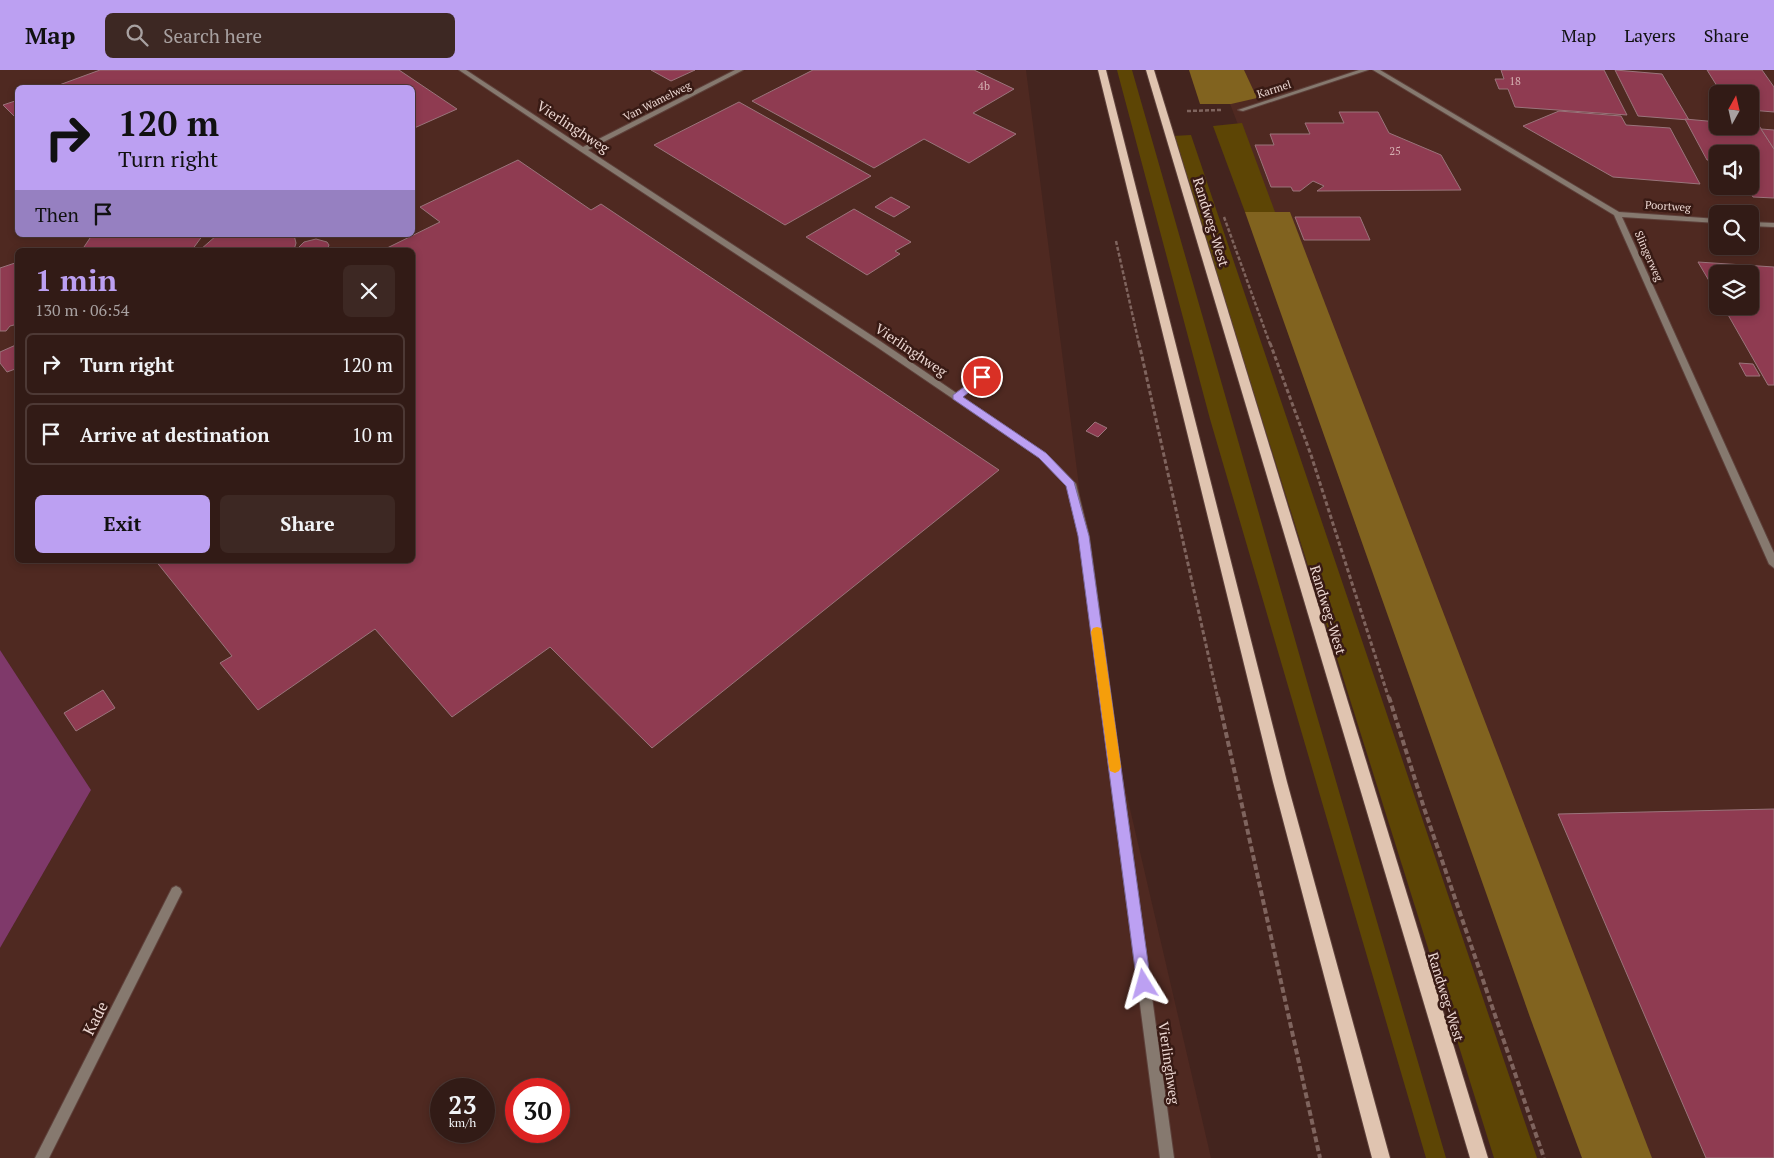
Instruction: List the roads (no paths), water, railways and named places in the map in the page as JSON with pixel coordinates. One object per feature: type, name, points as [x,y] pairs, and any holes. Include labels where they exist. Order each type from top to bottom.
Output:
[{"type":"main road","points":[[1102,70],[1280,782],[1381,1158]]},
{"type":"main road","name":"Randweg-West","points":[[1150,70],[1478,1158]]},
{"type":"street","name":"Vierlinghweg","points":[[462,70],[1043,456],[1071,484],[1084,536],[1168,1158]]},
{"type":"street","name":"Van Wamelweg","points":[[582,150],[740,70]]},
{"type":"street","name":"Karmel","points":[[1240,110],[1365,70]]},
{"type":"street","points":[[1376,70],[1617,214]]},
{"type":"street","name":"Poortweg","points":[[1617,214],[1709,220]]},
{"type":"street","name":"Slingerweg","points":[[1617,214],[1774,564]]},
{"type":"street","points":[[1759,224],[1774,225]]},
{"type":"street","points":[[956,397],[982,377]]},
{"type":"street","name":"Kade","points":[[42,1158],[176,892]]}]
